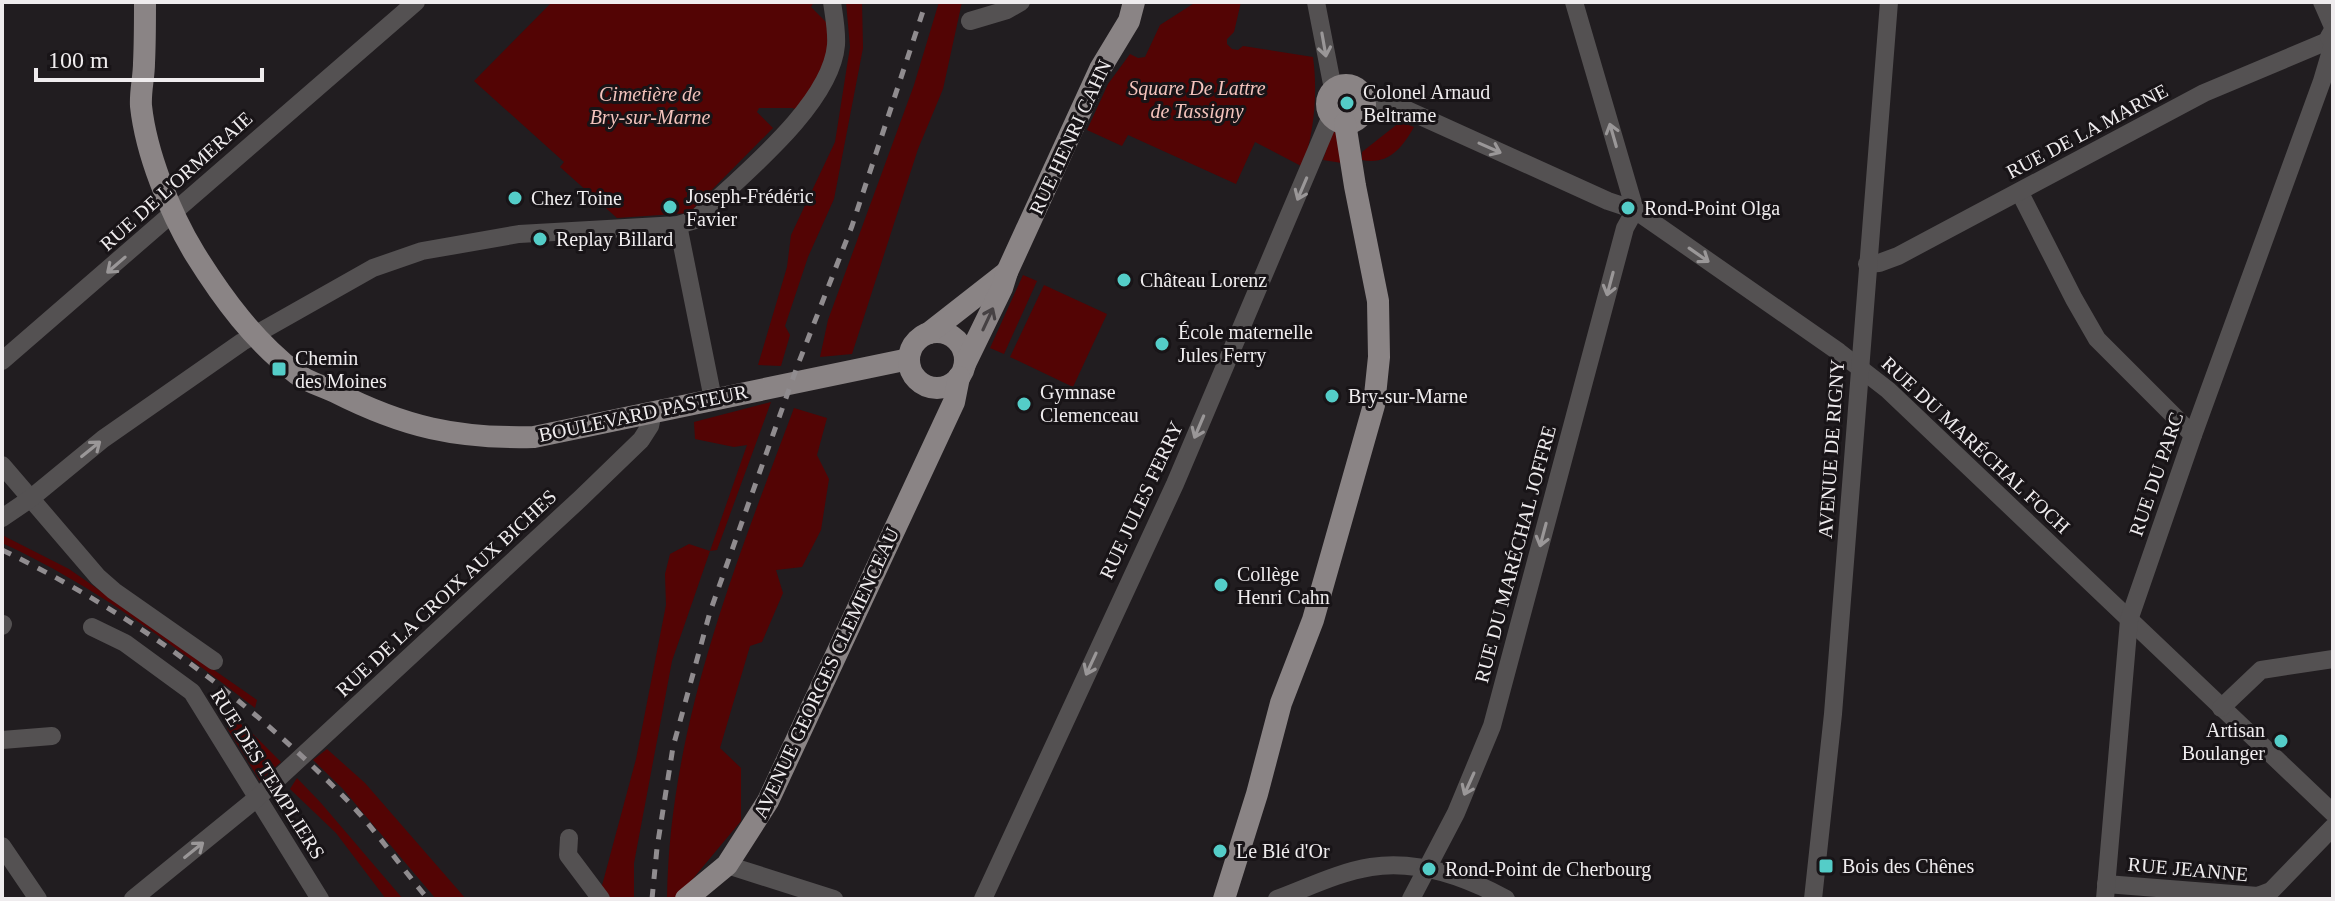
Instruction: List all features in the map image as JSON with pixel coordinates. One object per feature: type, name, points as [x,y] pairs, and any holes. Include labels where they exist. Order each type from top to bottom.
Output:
[{"type":"main road","name":"BOULEVARD PASTEUR","points":[[145,2],[141,105],[152,151],[178,207],[184,235],[216,287],[299,376],[396,420],[451,433],[498,438],[534,437],[909,359]]},
{"type":"main road","name":"RUE HENRI CAHN","points":[[1007,272],[1100,69],[1129,21],[1134,2]]},
{"type":"main road","points":[[1224,899],[1281,703],[1313,620],[1374,405],[1380,343],[1378,301],[1353,176],[1338,120],[1327,99],[1333,89],[1351,85],[1361,91],[1366,102],[1362,115],[1352,122],[1338,120]]},
{"type":"main road","points":[[940,428],[938,403],[930,386],[915,376],[909,359],[915,343],[1007,272]]},
{"type":"main road","name":"AVENUE GEORGES CLEMENCEAU","points":[[686,899],[727,865],[768,801],[954,402],[962,370],[1007,272]]},
{"type":"main road","points":[[929,333],[939,332],[955,339],[965,354],[962,370],[946,386],[930,386]]},
{"type":"street","name":"RUE DE L'ORMERAIE","points":[[2,361],[416,2]]},
{"type":"street","points":[[2,518],[103,439],[259,330],[373,268],[422,251],[519,234],[678,225],[695,220],[776,142],[816,98],[833,60],[836,45],[832,2]]},
{"type":"street","points":[[970,21],[1007,10],[1021,2]]},
{"type":"street","points":[[1316,2],[1333,89]]},
{"type":"street","points":[[1574,2],[1635,210]]},
{"type":"street","name":"AVENUE DE RIGNY","points":[[1813,899],[1833,714],[1889,2]]},
{"type":"street","points":[[2322,2],[2332,35]]},
{"type":"street","name":"RUE DE LA MARNE","points":[[1867,264],[1898,256],[2204,93],[2332,35]]},
{"type":"street","name":"RUE DU PARC","points":[[2106,891],[2129,620],[2193,435],[2328,74],[2332,35]]},
{"type":"street","name":"RUE DU MARÉCHAL FOCH","points":[[1366,102],[1389,103],[1608,201],[1635,210],[1859,367],[1888,390],[2333,813]]},
{"type":"street","name":"RUE JULES FERRY","points":[[983,899],[1175,484],[1338,120]]},
{"type":"street","points":[[2020,193],[2097,339],[2193,435]]},
{"type":"street","name":"RUE DU MARÉCHAL JOFFRE","points":[[1411,899],[1456,813],[1492,726],[1625,228],[1635,210]]},
{"type":"street","points":[[678,225],[713,399]]},
{"type":"street","name":"RUE DE LA CROIX AUX BICHES","points":[[133,899],[257,798],[641,440],[650,426],[653,412]]},
{"type":"street","points":[[2,465],[98,577],[214,661]]},
{"type":"street","name":"RUE DES TEMPLIERS","points":[[92,627],[125,643],[192,692],[320,899]]},
{"type":"street","points":[[2221,708],[2261,670],[2333,659]]},
{"type":"street","points":[[2,740],[52,736]]},
{"type":"street","name":"RUE JEANNE","points":[[2106,891],[2258,896],[2271,891],[2333,827]]},
{"type":"street","points":[[569,838],[568,855],[601,899]]},
{"type":"street","points":[[2,846],[38,899]]},
{"type":"street","points":[[727,865],[834,899]]},
{"type":"street","points":[[1277,899],[1371,867],[1428,869],[1483,886],[1506,899]]},
{"type":"green space","name":"Cimetière de Bry-sur-Marne","points":[[552,2],[814,2],[811,7],[830,26],[832,51],[804,111],[759,108],[757,112],[773,128],[689,213],[617,218],[560,167],[564,162],[474,81]]},
{"type":"green space","points":[[846,2],[862,2],[863,48],[834,199],[808,257],[785,326],[790,335],[781,366],[758,365],[787,267],[791,235],[835,142],[850,47]]},
{"type":"green space","points":[[939,2],[962,2],[943,89],[918,149],[852,354],[820,357],[828,320],[914,85]]},
{"type":"green space","name":"Square De Lattre de Tassigny","points":[[1196,2],[1241,2],[1234,32],[1227,39],[1232,49],[1238,50],[1243,46],[1313,57],[1314,112],[1303,167],[1255,142],[1236,184],[1128,135],[1122,146],[1087,130],[1108,84],[1130,54],[1145,57],[1160,25]]},
{"type":"green space","points":[[1400,122],[1414,127],[1394,153],[1380,160],[1362,160],[1362,152]]},
{"type":"green space","points":[[1335,131],[1342,163],[1323,160]]},
{"type":"green space","points":[[1023,275],[1037,281],[1004,354],[990,348]]},
{"type":"green space","points":[[1044,285],[1107,314],[1073,387],[1010,357]]},
{"type":"green space","points":[[771,402],[717,550],[710,551],[747,445],[734,447],[695,439],[694,422]]},
{"type":"green space","points":[[794,408],[827,418],[817,455],[829,479],[821,530],[802,567],[776,570],[783,593],[762,642],[750,646],[720,748],[741,768],[741,821],[676,899],[667,899],[679,772],[693,710],[728,588]]},
{"type":"green space","points":[[2,535],[69,569],[257,700],[255,708],[102,598],[2,543]]},
{"type":"green space","points":[[689,544],[710,551],[672,661],[634,863],[634,899],[604,899],[600,893],[636,759],[666,605],[665,574],[670,554]]},
{"type":"green space","points":[[230,715],[281,762],[260,781],[227,728]]},
{"type":"green space","points":[[327,749],[365,783],[466,899],[436,899],[342,788],[313,760]]},
{"type":"green space","points":[[297,778],[403,899],[386,899],[336,833],[290,789]]},
{"type":"railway","points":[[652,899],[673,747],[710,612],[797,367],[852,226],[926,2]]},
{"type":"railway","points":[[2,550],[140,628],[225,690],[342,795],[428,899]]},
{"type":"place","name":"Colonel Arnaud Beltrame","points":[[1347,103]]},
{"type":"place","name":"Chez Toine","points":[[515,198]]},
{"type":"place","name":"Joseph-Frédéric Favier","points":[[670,207]]},
{"type":"place","name":"Rond-Point Olga","points":[[1628,208]]},
{"type":"place","name":"Replay Billard","points":[[540,239]]},
{"type":"place","name":"Château Lorenz","points":[[1124,280]]},
{"type":"place","name":"École maternelle Jules Ferry","points":[[1162,344]]},
{"type":"place","name":"Chemin des Moines","points":[[279,369]]},
{"type":"place","name":"Bry-sur-Marne","points":[[1332,396]]},
{"type":"place","name":"Gymnase Clemenceau","points":[[1024,404]]},
{"type":"place","name":"Collège Henri Cahn","points":[[1221,585]]},
{"type":"place","name":"Artisan Boulanger","points":[[2281,741]]},
{"type":"place","name":"Le Blé d'Or","points":[[1220,851]]},
{"type":"place","name":"Bois des Chênes","points":[[1826,866]]},
{"type":"place","name":"Rond-Point de Cherbourg","points":[[1429,869]]}]
